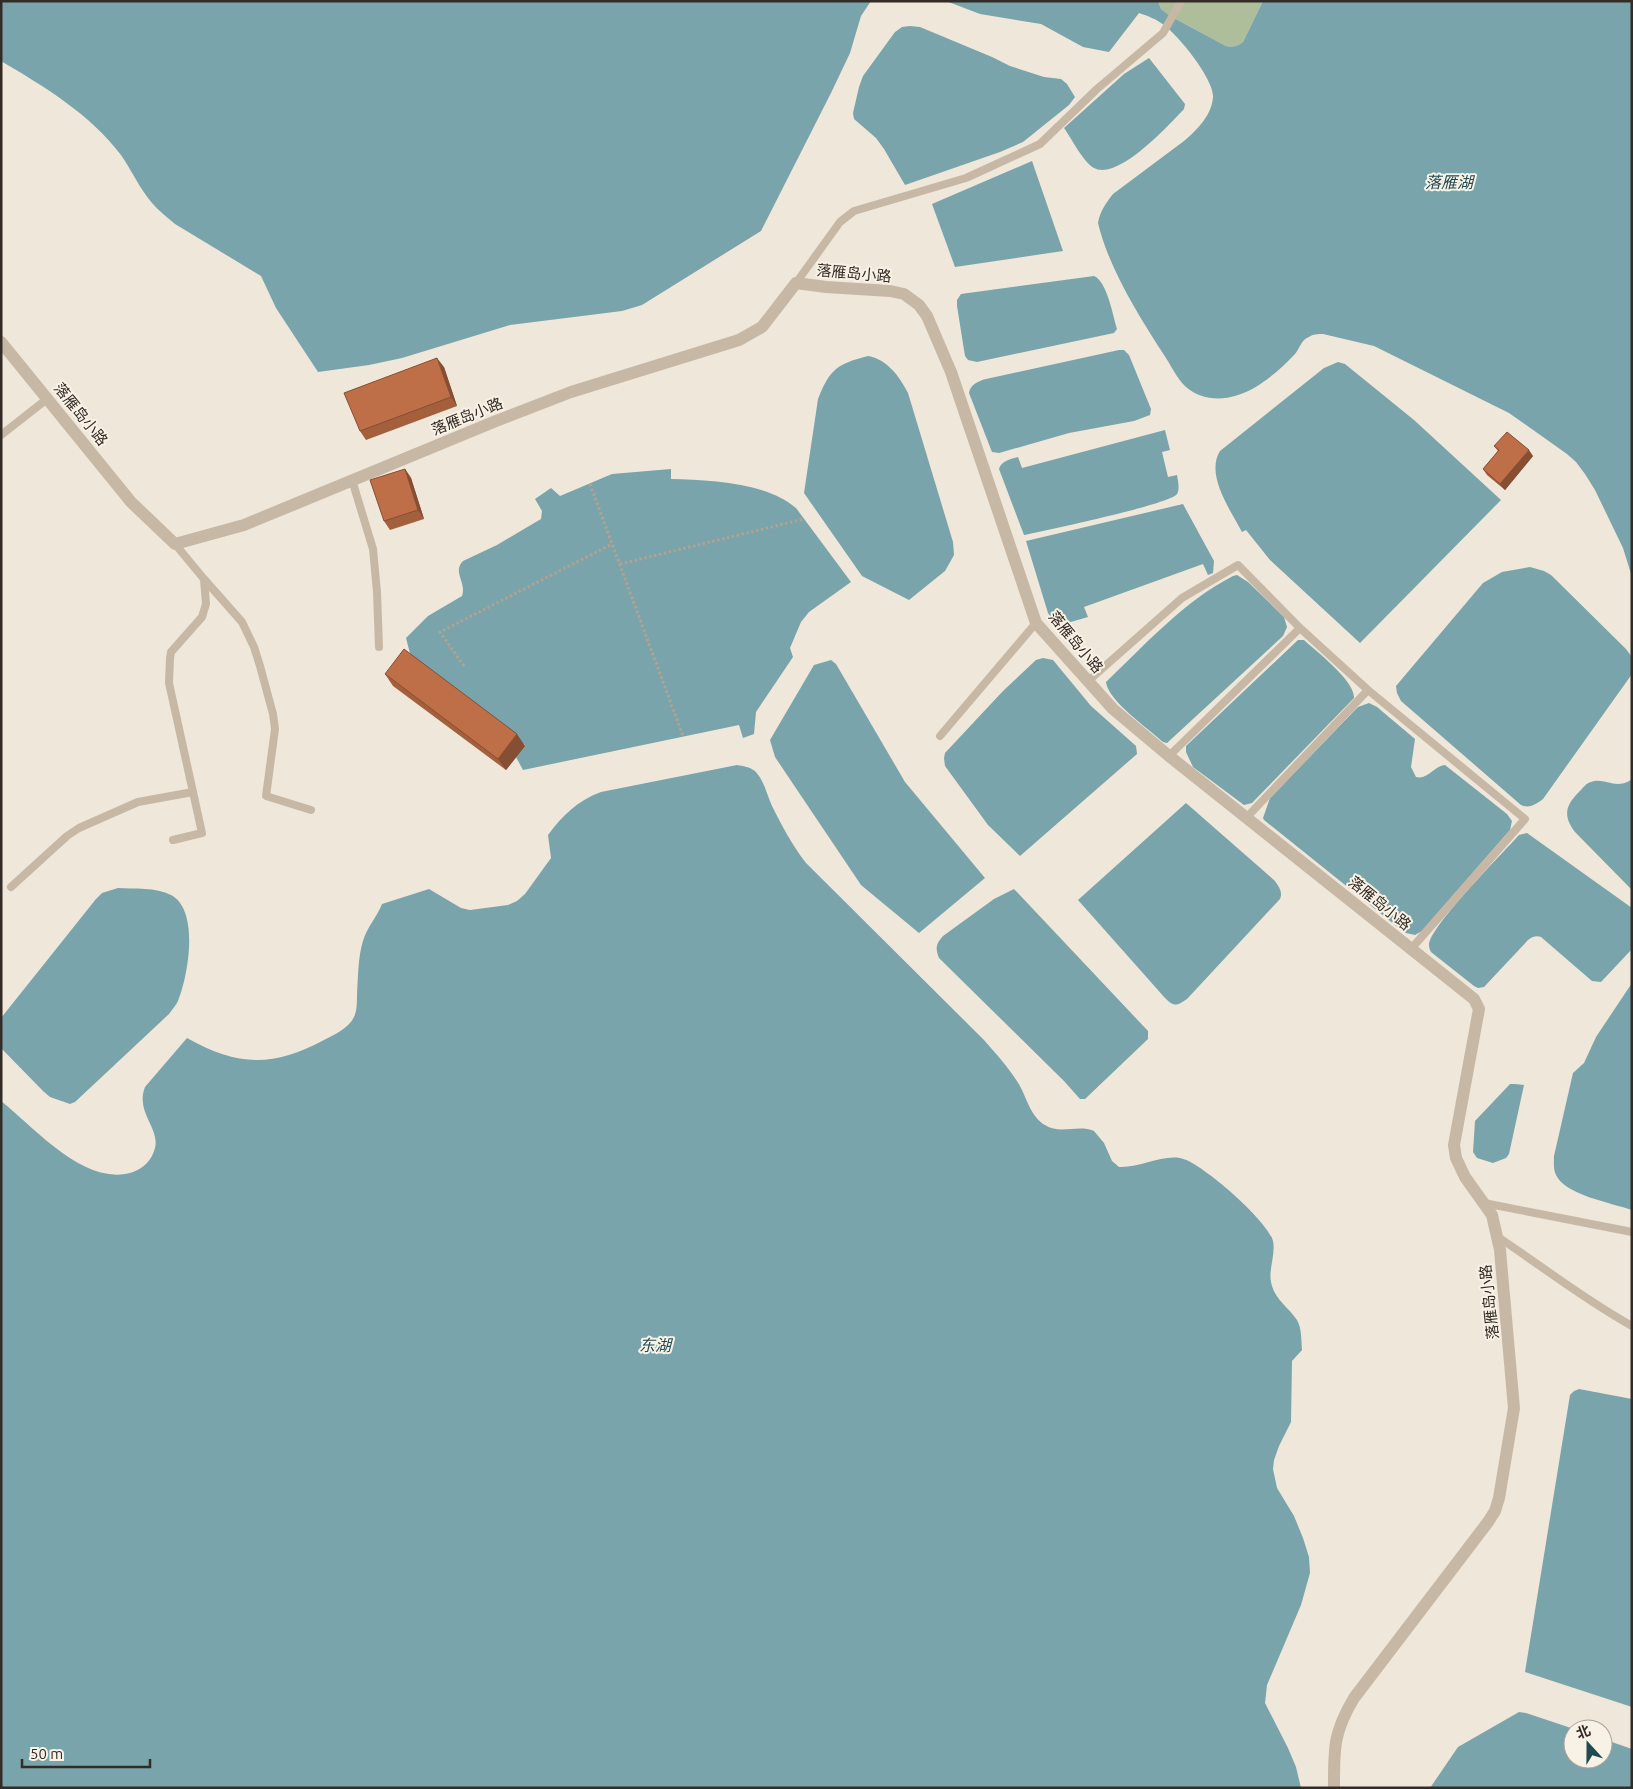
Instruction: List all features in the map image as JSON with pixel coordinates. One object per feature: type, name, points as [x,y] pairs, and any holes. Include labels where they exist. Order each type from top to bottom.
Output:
[{"type":"street","name":"落雁岛小路","points":[[1,342],[131,502],[175,544],[244,525],[564,395],[739,340],[762,327],[796,283],[890,291],[904,294],[919,305],[936,335],[950,372],[1036,623],[1113,709],[1169,756],[1474,999],[1479,1009],[1454,1145],[1456,1158],[1462,1172],[1492,1215],[1498,1237],[1514,1408],[1499,1498],[1495,1511],[1488,1522],[1354,1698],[1345,1713],[1336,1741],[1334,1788]]},
{"type":"lane","points":[[796,283],[846,216],[865,207],[966,178],[1040,144],[1097,89],[1163,33],[1180,4]]},
{"type":"lane","points":[[1,435],[47,399]]},
{"type":"lane","points":[[352,480],[373,549],[379,647]]},
{"type":"lane","points":[[175,544],[242,622],[254,647],[275,728],[266,796],[311,810]]},
{"type":"lane","points":[[1087,682],[1182,598],[1238,566],[1300,628],[1368,690],[1525,819],[1411,949]]},
{"type":"lane","points":[[173,840],[202,833],[168,673],[171,652],[202,617],[205,611],[204,579]]},
{"type":"lane","points":[[940,736],[1036,623]]},
{"type":"lane","points":[[1169,756],[1300,628]]},
{"type":"lane","points":[[1247,817],[1368,690]]},
{"type":"lane","points":[[11,887],[67,836],[79,828],[138,802],[193,792]]},
{"type":"lane","points":[[1484,1202],[1632,1232]]},
{"type":"lane","points":[[1498,1237],[1539,1264],[1572,1290],[1632,1326]]},
{"type":"path","points":[[590,484],[683,736]]},
{"type":"path","points":[[620,564],[804,519]]},
{"type":"path","points":[[464,666],[440,632],[612,544]]},
{"type":"green space","points":[[1158,1],[1263,1],[1243,42],[1237,46],[1226,46],[1170,16],[1161,9]]},
{"type":"water","points":[[1,1],[871,1],[861,16],[850,53],[831,93],[761,231],[642,305],[622,311],[510,325],[402,358],[318,372],[276,308],[261,276],[175,224],[152,203],[109,140],[66,102],[1,61]]},
{"type":"water","name":"落雁湖","points":[[946,1],[1158,1],[1161,9],[1170,16],[1226,46],[1237,46],[1243,42],[1263,1],[1632,1],[1632,577],[1623,548],[1595,490],[1576,462],[1509,413],[1374,346],[1323,334],[1314,335],[1304,340],[1286,364],[1246,392],[1229,397],[1211,398],[1202,396],[1186,387],[1177,376],[1126,292],[1109,258],[1098,223],[1102,211],[1113,194],[1184,141],[1203,122],[1210,110],[1213,97],[1212,89],[1202,69],[1186,47],[1170,30],[1158,21],[1139,13],[1109,52],[1083,47],[1041,24],[980,14]]},
{"type":"water","points":[[902,27],[920,27],[1010,66],[1044,77],[1061,79],[1067,84],[1075,97],[1069,105],[1023,142],[1000,152],[905,185],[884,149],[876,138],[854,119],[853,113],[863,76],[895,32]]},
{"type":"water","points":[[1149,58],[1185,104],[1184,109],[1155,138],[1129,159],[1116,167],[1104,170],[1094,168],[1082,156],[1064,128],[1124,74]]},
{"type":"water","points":[[1032,161],[1063,251],[955,267],[932,204]]},
{"type":"water","points":[[1094,276],[1103,285],[1109,300],[1117,329],[1114,333],[977,362],[968,360],[965,356],[957,306],[957,300],[961,294]]},
{"type":"water","points":[[1124,350],[1129,355],[1151,409],[1150,415],[1134,421],[1069,433],[999,453],[992,452],[969,393],[975,384],[986,379]]},
{"type":"water","points":[[868,356],[887,365],[901,381],[908,393],[953,542],[954,555],[945,571],[909,600],[862,576],[804,493],[818,399],[822,389],[836,369],[849,362]]},
{"type":"water","points":[[1338,362],[1345,364],[1414,420],[1501,500],[1360,643],[1270,560],[1246,530],[1242,532],[1221,493],[1216,471],[1216,461],[1220,451],[1324,368]]},
{"type":"water","points":[[1165,430],[1170,450],[1162,452],[1168,477],[1177,475],[1179,487],[1177,494],[1153,504],[1131,510],[1024,535],[999,469],[1004,462],[1018,457],[1022,468]]},
{"type":"water","points":[[671,469],[671,479],[736,484],[784,499],[796,508],[851,582],[809,612],[801,622],[790,648],[793,657],[756,712],[754,734],[743,738],[739,725],[523,770],[516,757],[525,745],[412,661],[406,638],[428,616],[462,596],[463,587],[459,569],[463,561],[497,545],[541,519],[542,511],[535,499],[551,488],[560,496],[612,474]]},
{"type":"water","points":[[1183,504],[1214,561],[1213,573],[1208,575],[1203,564],[1084,607],[1088,617],[1057,626],[1048,613],[1026,541]]},
{"type":"water","points":[[1530,567],[1551,575],[1626,649],[1632,657],[1632,674],[1543,799],[1527,806],[1521,805],[1401,701],[1396,686],[1483,583],[1502,572]]},
{"type":"water","points":[[1237,575],[1248,582],[1284,617],[1287,627],[1283,636],[1167,743],[1163,742],[1121,706],[1108,690],[1106,682],[1182,611],[1215,586]]},
{"type":"water","points":[[1298,640],[1304,640],[1342,675],[1353,691],[1354,698],[1252,803],[1244,805],[1193,767],[1186,752],[1186,746]]},
{"type":"water","points":[[1043,658],[1053,660],[1091,706],[1136,746],[1137,754],[1020,856],[988,825],[945,766],[944,758],[945,753],[1003,691],[1036,660]]},
{"type":"water","points":[[831,660],[836,664],[905,782],[985,878],[919,933],[861,885],[775,757],[770,740],[814,665]]},
{"type":"water","points":[[1369,703],[1377,707],[1415,739],[1411,767],[1416,777],[1424,777],[1445,765],[1507,814],[1512,821],[1510,830],[1422,931],[1415,935],[1406,933],[1395,925],[1263,818],[1270,798],[1358,707]]},
{"type":"water","name":"东湖","points":[[737,765],[751,769],[758,775],[783,828],[806,863],[984,1040],[1012,1074],[1033,1113],[1040,1122],[1057,1129],[1088,1129],[1094,1131],[1104,1143],[1112,1161],[1119,1167],[1135,1166],[1165,1158],[1180,1158],[1190,1162],[1217,1180],[1247,1207],[1259,1220],[1273,1241],[1274,1247],[1270,1275],[1272,1286],[1280,1300],[1299,1323],[1302,1350],[1292,1361],[1291,1422],[1279,1446],[1273,1469],[1277,1488],[1294,1516],[1303,1538],[1309,1557],[1310,1573],[1301,1605],[1267,1685],[1265,1703],[1288,1748],[1296,1767],[1301,1788],[1,1788],[1,1101],[45,1140],[80,1164],[97,1171],[115,1175],[133,1172],[150,1160],[156,1141],[143,1104],[145,1087],[187,1038],[222,1054],[255,1060],[271,1059],[305,1049],[349,1025],[356,1009],[361,947],[367,931],[382,904],[429,889],[461,908],[470,910],[508,905],[517,901],[525,894],[551,858],[548,835],[559,821],[578,804],[601,792]]},
{"type":"water","points":[[1632,779],[1632,890],[1575,832],[1567,816],[1567,811],[1574,797],[1589,783],[1601,781],[1621,784]]},
{"type":"water","points":[[1186,803],[1275,881],[1281,894],[1280,899],[1187,999],[1176,1004],[1171,1003],[1165,998],[1078,900]]},
{"type":"water","points":[[1527,833],[1632,908],[1632,949],[1601,982],[1592,981],[1539,936],[1528,940],[1484,987],[1478,988],[1431,952],[1429,948],[1432,936],[1453,907],[1519,835]]},
{"type":"water","points":[[118,888],[165,892],[180,903],[186,915],[189,929],[188,961],[182,990],[178,1001],[169,1014],[75,1102],[70,1104],[50,1097],[1,1048],[1,1018],[96,899],[102,893]]},
{"type":"water","points":[[1014,889],[1148,1031],[1148,1039],[1085,1099],[1080,1099],[939,958],[937,946],[943,936],[994,899]]},
{"type":"water","points":[[1632,983],[1632,1210],[1590,1197],[1569,1188],[1556,1175],[1554,1156],[1573,1073],[1584,1063],[1596,1037]]},
{"type":"water","points":[[1510,1084],[1524,1085],[1509,1154],[1506,1158],[1493,1163],[1477,1158],[1473,1152],[1475,1121]]},
{"type":"water","points":[[1579,1389],[1632,1399],[1632,1707],[1525,1672],[1570,1395]]},
{"type":"water","points":[[1519,1712],[1526,1713],[1563,1725],[1563,1769],[1613,1769],[1613,1742],[1632,1749],[1632,1788],[1430,1788],[1458,1747]]},
{"type":"building","points":[[437,358],[451,397],[360,431],[344,393]]},
{"type":"building","points":[[1507,432],[1529,450],[1500,484],[1483,469],[1499,450],[1494,446]]},
{"type":"building","points":[[405,469],[418,510],[384,521],[370,480]]},
{"type":"building","points":[[404,649],[517,734],[498,759],[385,674]]}]
